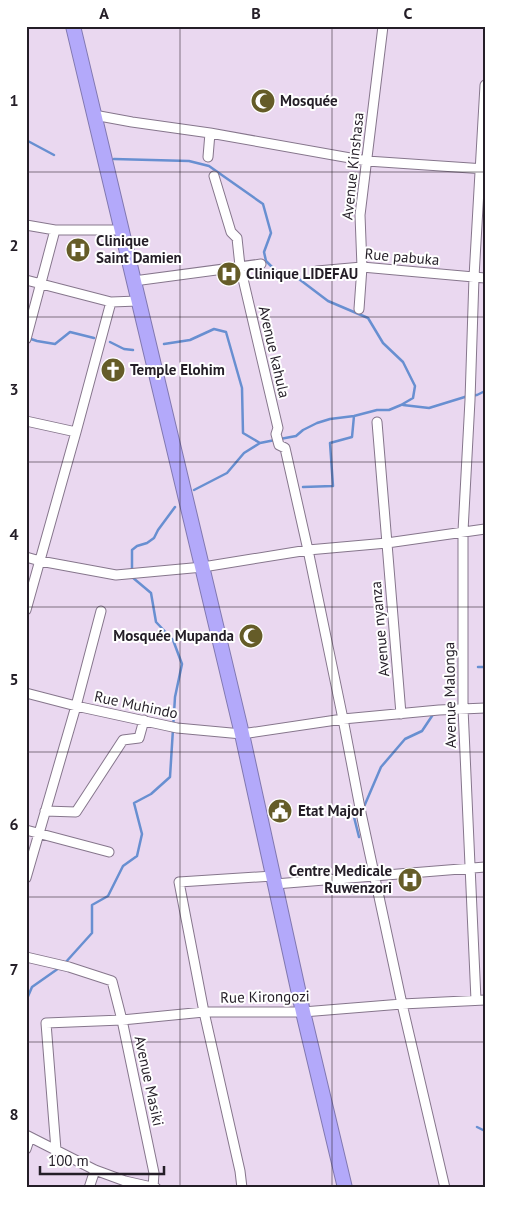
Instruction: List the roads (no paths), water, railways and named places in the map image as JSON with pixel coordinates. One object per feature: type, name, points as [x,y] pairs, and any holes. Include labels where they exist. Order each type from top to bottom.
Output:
[{"type":"highway","points":[[73,26],[169,433],[203,567],[303,1012],[345,1188]]},
{"type":"street","name":"Avenue Kinshasa","points":[[359,309],[362,267],[360,215],[384,26]]},
{"type":"street","name":"Avenue Malonga","points":[[481,1000],[469,868],[462,708],[463,531],[474,277],[482,169],[485,85]]},
{"type":"street","points":[[94,114],[367,161],[482,169]]},
{"type":"street","points":[[208,157],[210,133]]},
{"type":"street","name":"Avenue kahula","points":[[214,176],[231,232],[237,238],[240,266],[278,428],[276,434],[279,445],[285,448],[308,550]]},
{"type":"street","points":[[26,224],[55,230],[122,230]]},
{"type":"street","points":[[27,337],[55,230]]},
{"type":"street","points":[[134,281],[261,264]]},
{"type":"street","name":"Rue pabuka","points":[[317,271],[362,267],[485,278]]},
{"type":"street","points":[[26,280],[111,302],[138,301]]},
{"type":"street","points":[[26,610],[111,302]]},
{"type":"street","points":[[26,421],[76,432]]},
{"type":"street","name":"Avenue nyanza","points":[[377,422],[401,714]]},
{"type":"street","points":[[26,557],[116,575],[203,567],[308,550],[387,543],[485,529]]},
{"type":"street","points":[[308,550],[402,1004],[445,1188]]},
{"type":"street","points":[[26,878],[76,706],[101,611]]},
{"type":"street","name":"Rue Muhindo","points":[[26,693],[173,727],[242,734],[343,719],[462,708],[485,708]]},
{"type":"street","points":[[45,811],[76,812],[122,740],[139,738],[144,720]]},
{"type":"street","points":[[26,830],[108,852]]},
{"type":"street","points":[[242,1188],[240,1171],[204,1012],[179,882],[375,876],[485,867]]},
{"type":"street","name":"Avenue Masiki","points":[[26,957],[69,967],[112,981],[154,1173],[154,1188]]},
{"type":"street","name":"Rue Kirongozi","points":[[56,1150],[46,1023],[122,1020],[204,1012],[303,1012],[481,1000]]},
{"type":"street","points":[[26,1149],[28,1136],[95,1170],[125,1181],[154,1188]]},
{"type":"street","points":[[89,1188],[95,1170]]},
{"type":"waterway","points":[[26,140],[54,155]]},
{"type":"waterway","points":[[114,159],[189,161],[209,166],[263,204],[271,233],[264,252],[266,261],[276,271],[295,276],[328,301],[368,318],[383,343],[403,362],[415,386],[413,398],[389,410],[377,410],[354,416],[330,419],[317,423],[296,436],[280,439]]},
{"type":"waterway","points":[[164,344],[190,340],[214,329],[226,332],[242,388],[243,433],[260,443]]},
{"type":"waterway","points":[[28,338],[55,344],[70,332],[94,338]]},
{"type":"waterway","points":[[110,342],[124,349],[133,350]]},
{"type":"waterway","points":[[403,405],[429,408],[477,395],[485,391]]},
{"type":"waterway","points":[[303,487],[333,486],[330,443],[352,437],[354,416]]},
{"type":"waterway","points":[[194,490],[227,473],[244,453],[260,443],[275,440]]},
{"type":"waterway","points":[[132,571],[132,550],[154,538],[175,507]]},
{"type":"waterway","points":[[65,963],[92,933],[92,905],[108,896],[123,866],[137,856],[142,834],[134,803],[151,794],[170,777],[175,697],[182,664],[173,640],[156,622],[151,593],[132,577]]},
{"type":"waterway","points":[[478,667],[485,667]]},
{"type":"waterway","points":[[363,809],[381,767],[405,739],[422,731],[434,713]]},
{"type":"waterway","points":[[358,815],[354,817],[359,837]]},
{"type":"waterway","points":[[26,1001],[32,987],[59,968]]},
{"type":"waterway","points":[[477,1127],[485,1131]]},
{"type":"place","name":"Mosquée","points":[[263,101]]},
{"type":"place","name":"Clinique Saint Damien","points":[[78,250]]},
{"type":"place","name":"Clinique LIDEFAU","points":[[229,274]]},
{"type":"place","name":"Temple Elohim","points":[[113,370]]},
{"type":"place","name":"Mosquée Mupanda","points":[[251,636]]},
{"type":"place","name":"Etat Major","points":[[280,811]]},
{"type":"place","name":"Centre Medicale Ruwenzori","points":[[410,880]]}]
